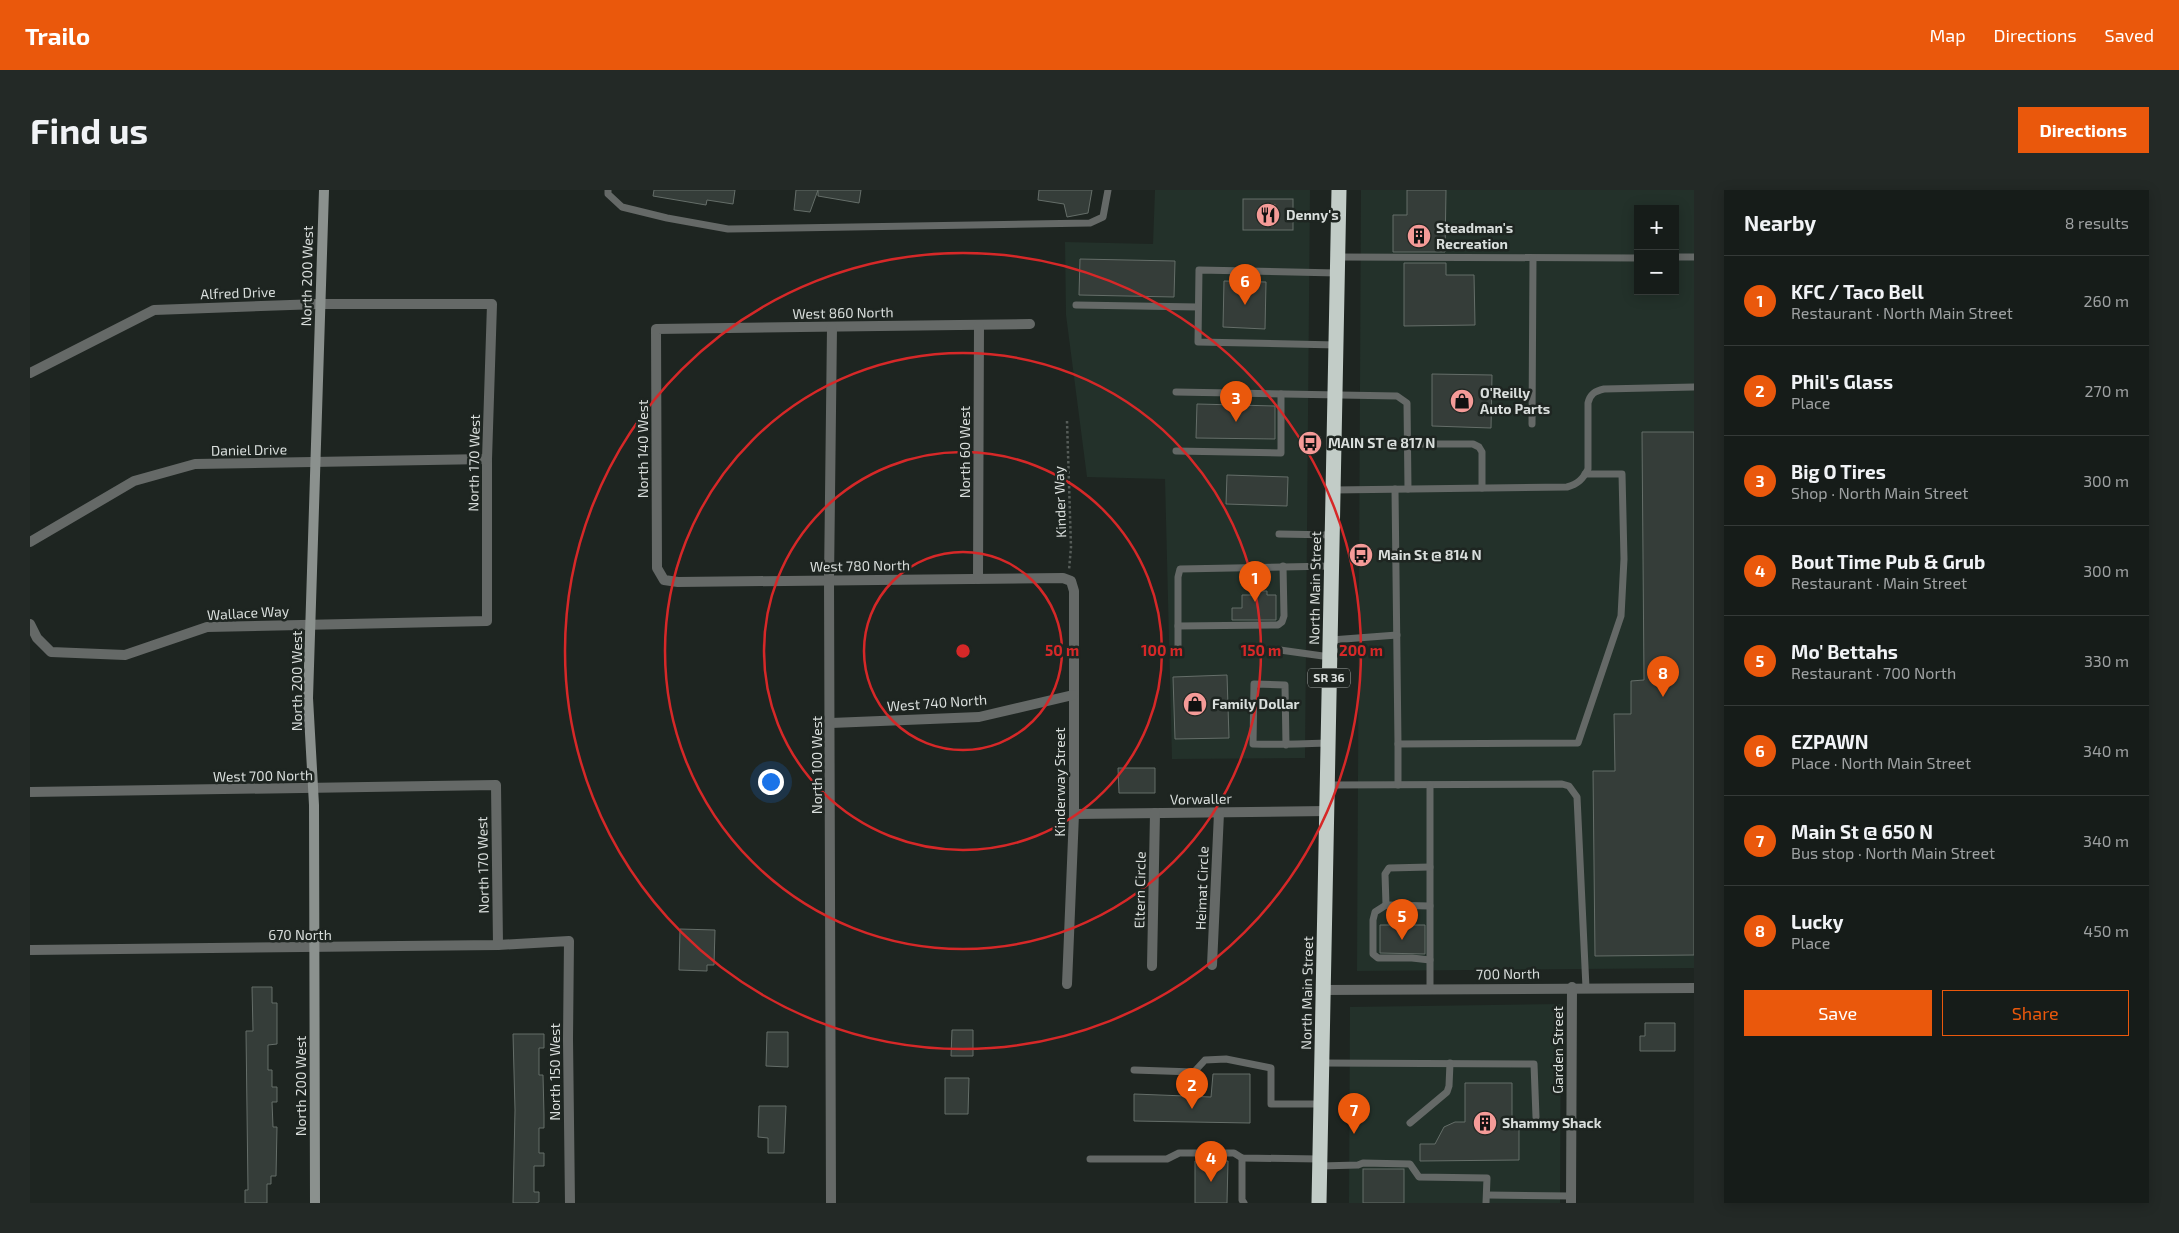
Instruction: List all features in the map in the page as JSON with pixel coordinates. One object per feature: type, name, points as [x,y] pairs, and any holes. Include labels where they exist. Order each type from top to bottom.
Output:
[{"type":"highway","name":"North Main Street","points":[[1320,1163],[1339,190]]},
{"type":"highway","name":"SR 36","points":[[1319,1203],[1320,1163]]},
{"type":"street","name":"North 200 West","points":[[315,1203],[314,789],[308,698],[324,190]]},
{"type":"street","name":"Alfred Drive","points":[[30,373],[154,310],[319,304],[492,304]]},
{"type":"street","name":"North 170 West","points":[[487,621],[487,459],[492,304]]},
{"type":"street","name":"North 60 West","points":[[978,579],[979,324]]},
{"type":"street","name":"West 860 North","points":[[656,329],[1030,324]]},
{"type":"street","name":"North 100 West","points":[[831,1203],[831,722],[829,580],[832,326]]},
{"type":"street","name":"North 140 West","points":[[656,329],[657,568]]},
{"type":"street","name":"Daniel Drive","points":[[30,542],[134,481],[196,464],[487,459]]},
{"type":"street","name":"West 780 North","points":[[657,568],[664,580],[678,582],[1062,578],[1071,581]]},
{"type":"street","name":"Kinderway Street","points":[[1067,984],[1074,814],[1074,591],[1071,581]]},
{"type":"street","name":"Wallace Way","points":[[30,624],[37,638],[51,652],[125,655],[207,627],[487,621]]},
{"type":"street","name":"West 740 North","points":[[831,722],[979,718],[1073,695]]},
{"type":"street","name":"North 170 West","points":[[496,785],[498,946]]},
{"type":"street","name":"West 700 North","points":[[30,792],[496,785]]},
{"type":"street","name":"Vorwaller","points":[[1074,814],[1327,811]]},
{"type":"street","name":"Heimat Circle","points":[[1212,965],[1219,813]]},
{"type":"street","name":"Eltern Circle","points":[[1152,966],[1156,814]]},
{"type":"street","name":"670 North","points":[[30,950],[498,946],[569,941]]},
{"type":"street","name":"North 150 West","points":[[569,941],[570,1203]]},
{"type":"street","name":"700 North","points":[[1323,990],[1572,987],[1694,988]]},
{"type":"street","name":"Garden Street","points":[[1571,1200],[1572,987]]},
{"type":"lane","points":[[608,190],[608,194],[622,207],[667,218],[728,229],[1090,223],[1103,217],[1108,190]]},
{"type":"lane","points":[[1338,257],[1634,258]]},
{"type":"lane","points":[[1679,257],[1694,257]]},
{"type":"lane","points":[[1532,424],[1533,258]]},
{"type":"lane","points":[[1337,345],[1198,342],[1198,307],[1199,270],[1338,273]]},
{"type":"lane","points":[[1076,305],[1198,307]]},
{"type":"lane","points":[[1334,490],[1566,487],[1575,484],[1588,469],[1588,403],[1595,391],[1604,389],[1694,387]]},
{"type":"lane","points":[[1176,392],[1397,396],[1407,403],[1408,489]]},
{"type":"lane","points":[[1176,452],[1281,454],[1281,394]]},
{"type":"lane","points":[[1408,444],[1473,444],[1480,447],[1482,452],[1482,488]]},
{"type":"lane","points":[[1398,744],[1578,743],[1621,616],[1624,559],[1622,474],[1585,474]]},
{"type":"lane","points":[[1395,489],[1398,784]]},
{"type":"lane","points":[[1278,534],[1333,535]]},
{"type":"lane","points":[[1178,626],[1278,624],[1282,622],[1284,616],[1283,566]]},
{"type":"lane","points":[[1178,650],[1178,578],[1180,569],[1333,566]]},
{"type":"lane","points":[[1331,640],[1397,635]]},
{"type":"lane","points":[[1280,650],[1330,657]]},
{"type":"lane","points":[[1286,745],[1286,684],[1254,684],[1254,744],[1286,745],[1328,743]]},
{"type":"lane","points":[[1328,784],[1562,784],[1574,790],[1578,797],[1586,988]]},
{"type":"lane","points":[[1430,785],[1430,989]]},
{"type":"lane","points":[[1386,905],[1385,874],[1389,868],[1430,867]]},
{"type":"lane","points":[[1430,906],[1386,905],[1375,912],[1372,954],[1378,958],[1430,960]]},
{"type":"lane","points":[[1134,1070],[1194,1072],[1205,1060],[1226,1059],[1272,1068],[1271,1104],[1321,1104]]},
{"type":"lane","points":[[1322,1063],[1534,1064],[1536,1116]]},
{"type":"lane","points":[[1410,1123],[1447,1092],[1450,1063]]},
{"type":"lane","points":[[1090,1159],[1167,1159],[1179,1152],[1234,1153],[1242,1158],[1358,1165],[1363,1163],[1410,1164],[1419,1178],[1487,1178],[1486,1203]]},
{"type":"lane","points":[[1242,1158],[1242,1200],[1244,1203]]},
{"type":"lane","points":[[1486,1195],[1571,1200]]},
{"type":"path","name":"Kinder Way","points":[[1067,421],[1071,581]]},
{"type":"shaded area","points":[[1155,190],[1310,190],[1305,758],[1172,759],[1165,479],[1087,477],[1066,315],[1065,242],[1153,244]]},
{"type":"shaded area","points":[[1361,190],[1694,190],[1694,968],[1357,971]]},
{"type":"shaded area","points":[[1561,1004],[1560,1203],[1349,1203],[1350,1007]]},
{"type":"building","points":[[654,190],[735,190],[733,204],[707,200],[706,205],[653,196]]},
{"type":"building","points":[[796,190],[818,190],[810,212],[794,210]]},
{"type":"building","points":[[818,190],[861,190],[859,203],[818,196]]},
{"type":"building","points":[[1039,190],[1092,190],[1088,213],[1067,217],[1064,204],[1038,200]]},
{"type":"building","name":"Steadman's Recreation","points":[[1407,190],[1446,190],[1445,252],[1393,252],[1393,215],[1407,215]]},
{"type":"building","name":"Denny's","points":[[1243,199],[1293,199],[1293,230],[1243,230]]},
{"type":"building","points":[[1080,259],[1175,261],[1174,297],[1079,295]]},
{"type":"building","points":[[1404,263],[1446,263],[1446,275],[1474,275],[1475,325],[1404,326]]},
{"type":"building","points":[[1224,281],[1266,282],[1265,329],[1223,327]]},
{"type":"building","name":"O'Reilly Auto Parts","points":[[1432,374],[1492,375],[1491,428],[1432,426]]},
{"type":"building","points":[[1197,404],[1275,406],[1275,439],[1196,438]]},
{"type":"building","points":[[1642,432],[1694,432],[1694,955],[1595,956],[1593,771],[1615,771],[1614,714],[1631,714],[1631,681],[1644,680]]},
{"type":"building","points":[[1227,475],[1288,477],[1287,506],[1226,504]]},
{"type":"building","points":[[1256,591],[1267,591],[1267,595],[1276,595],[1276,620],[1232,620],[1232,608],[1242,608],[1242,595],[1256,595]]},
{"type":"building","points":[[1227,675],[1229,738],[1175,739],[1173,677]]},
{"type":"building","points":[[1118,768],[1155,768],[1155,793],[1119,793]]},
{"type":"building","points":[[1380,925],[1425,925],[1425,954],[1380,953]]},
{"type":"building","points":[[680,929],[715,930],[714,965],[707,965],[707,971],[679,970]]},
{"type":"building","points":[[252,987],[272,987],[272,1003],[277,1003],[277,1044],[268,1045],[268,1070],[272,1070],[272,1087],[277,1087],[277,1102],[272,1102],[273,1127],[277,1127],[276,1176],[271,1176],[271,1184],[267,1184],[267,1203],[245,1203],[245,1190],[248,1190],[246,1031],[253,1031]]},
{"type":"building","points":[[1645,1023],[1675,1023],[1675,1051],[1640,1051],[1640,1036],[1645,1036]]},
{"type":"building","points":[[952,1030],[973,1030],[973,1056],[951,1056]]},
{"type":"building","points":[[767,1032],[788,1032],[788,1067],[766,1066]]},
{"type":"building","points":[[513,1034],[544,1034],[544,1048],[539,1048],[539,1075],[543,1075],[544,1128],[539,1128],[539,1153],[544,1153],[544,1166],[534,1166],[534,1192],[539,1192],[539,1202],[535,1203],[513,1203],[515,1110]]},
{"type":"building","points":[[1213,1074],[1250,1074],[1250,1123],[1134,1121],[1134,1094],[1211,1097]]},
{"type":"building","points":[[945,1078],[969,1078],[968,1114],[945,1114]]},
{"type":"building","name":"Shammy Shack","points":[[1465,1083],[1512,1083],[1512,1122],[1519,1122],[1519,1160],[1420,1161],[1420,1144],[1435,1144],[1444,1127],[1455,1122],[1465,1122]]},
{"type":"building","points":[[759,1106],[786,1106],[784,1153],[768,1153],[768,1138],[758,1137]]},
{"type":"building","points":[[1195,1161],[1228,1161],[1227,1203],[1195,1203]]},
{"type":"building","points":[[1363,1169],[1404,1169],[1404,1203],[1363,1203]]},
{"type":"place","name":"Denny's","points":[[1268,215]]},
{"type":"place","name":"Steadman's Recreation","points":[[1419,236]]},
{"type":"place","name":"EZPAWN","points":[[1245,305]]},
{"type":"place","name":"O'Reilly Auto Parts","points":[[1462,401]]},
{"type":"place","name":"Big O Tires","points":[[1236,422]]},
{"type":"place","name":"MAIN ST @ 817 N","points":[[1310,443]]},
{"type":"place","name":"Main St @ 814 N","points":[[1361,555]]},
{"type":"place","name":"KFC / Taco Bell","points":[[1255,602]]},
{"type":"place","name":"Lucky","points":[[1663,697]]},
{"type":"place","name":"Family Dollar","points":[[1195,704]]},
{"type":"place","name":"Mo' Bettahs","points":[[1402,940]]},
{"type":"place","name":"Phil's Glass","points":[[1192,1109]]},
{"type":"place","name":"Shammy Shack","points":[[1485,1123]]},
{"type":"place","name":"Main St @ 650 N","points":[[1354,1134]]},
{"type":"place","name":"Bout Time Pub & Grub","points":[[1211,1182]]}]
